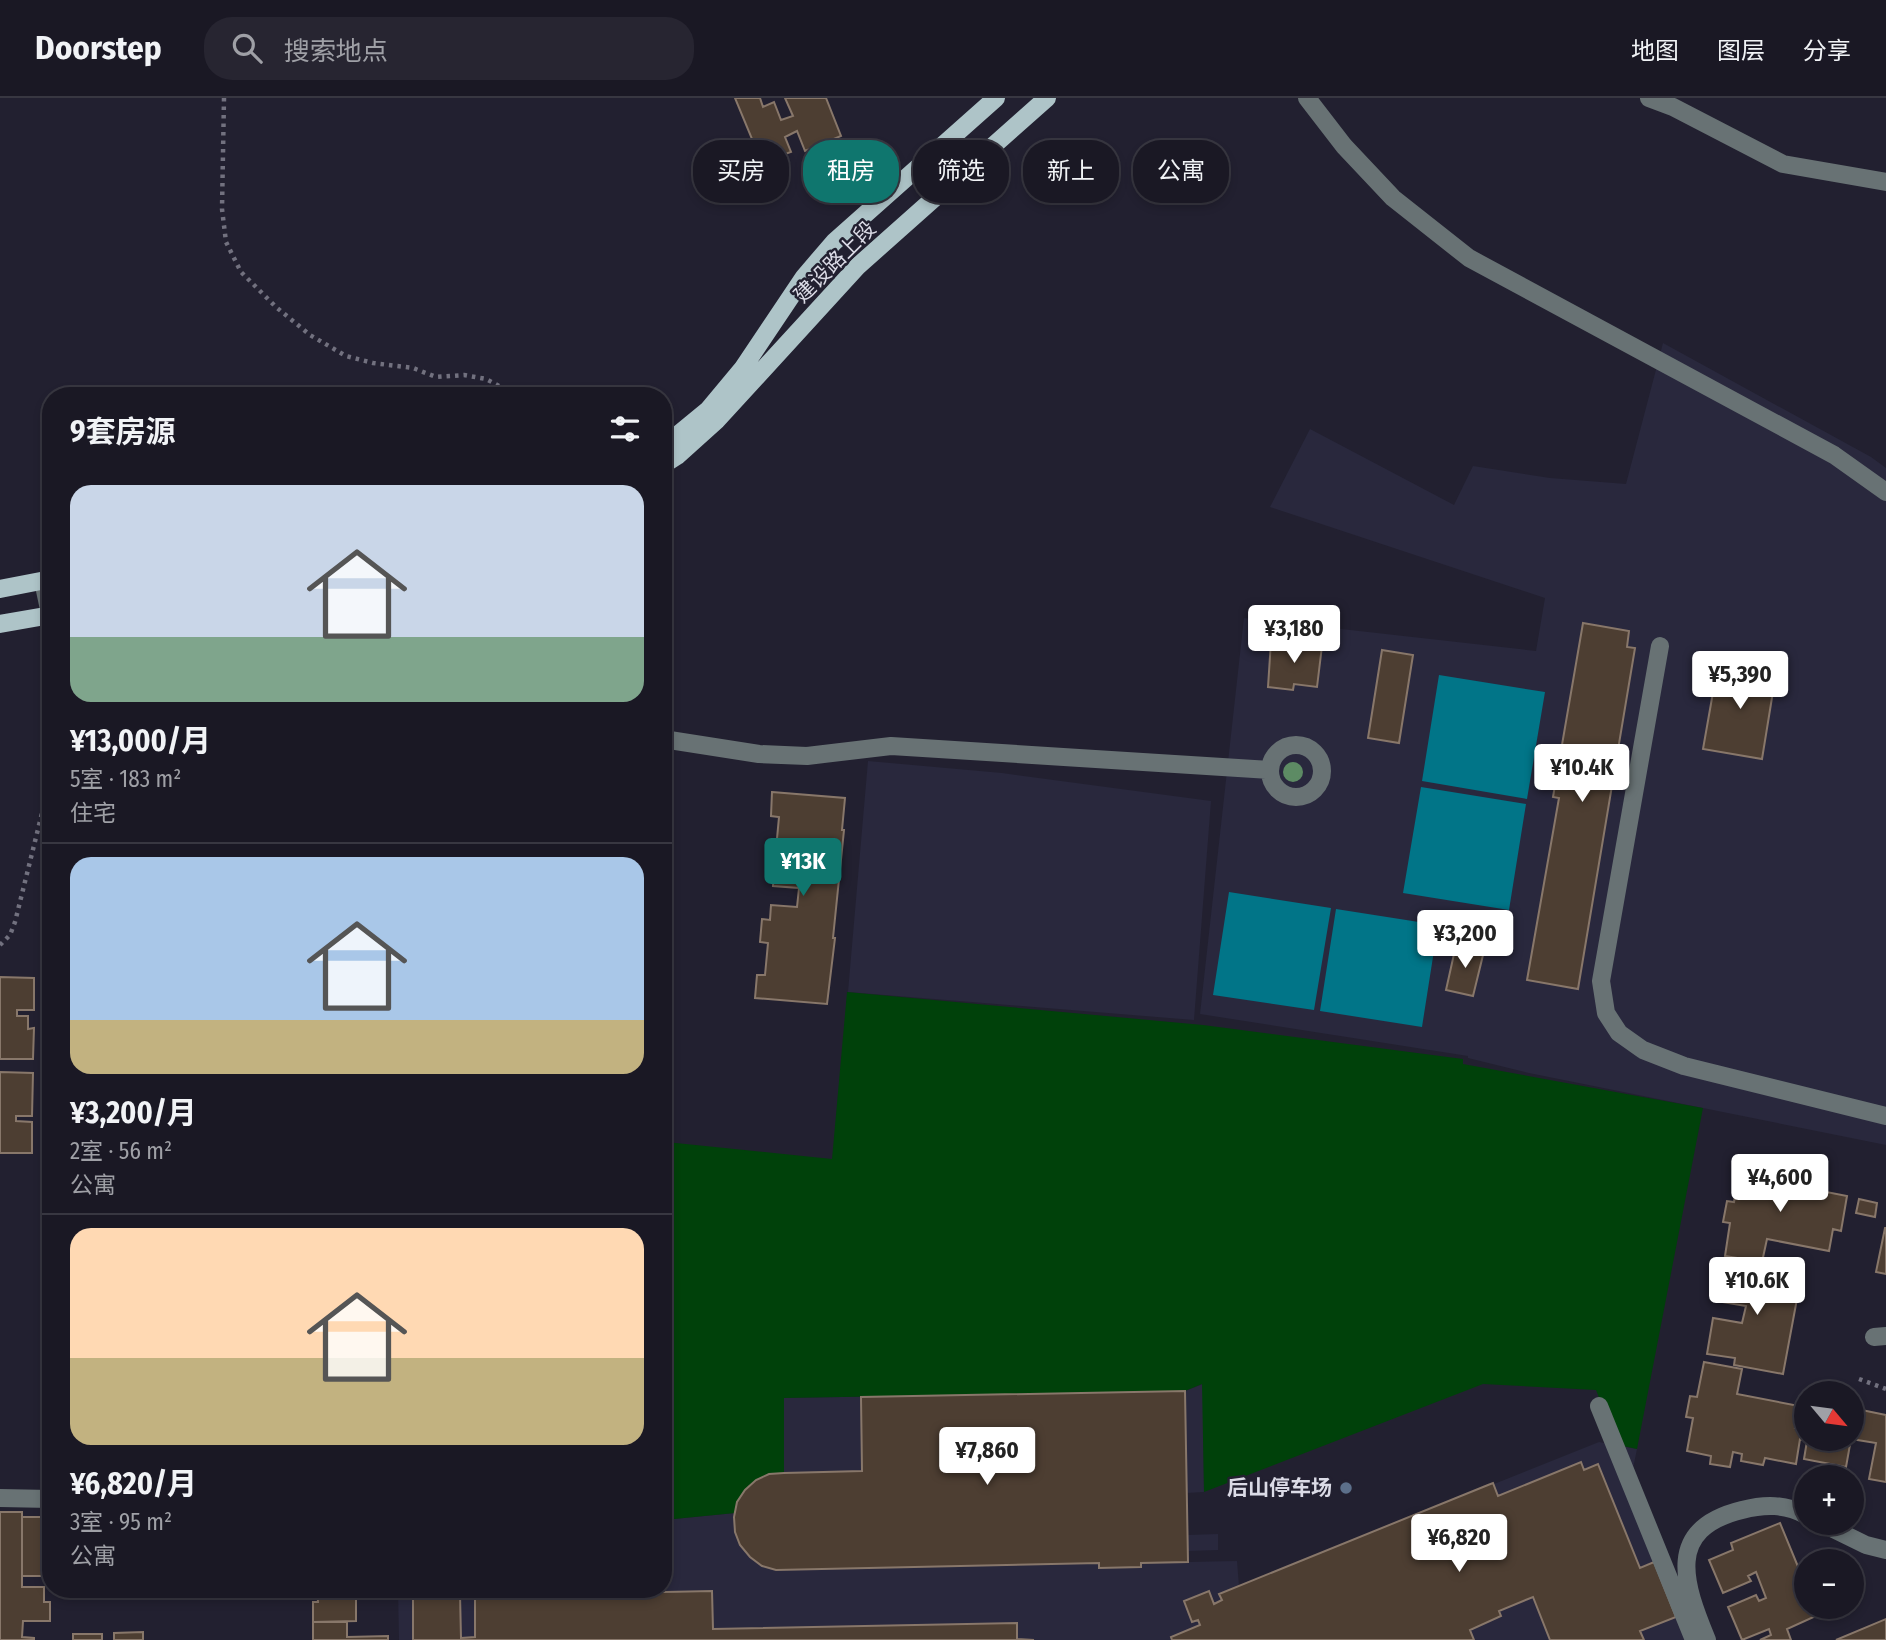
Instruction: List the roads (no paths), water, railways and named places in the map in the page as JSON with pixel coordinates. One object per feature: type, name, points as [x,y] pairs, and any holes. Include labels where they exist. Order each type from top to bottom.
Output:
[{"type":"main road","name":"建设路上段","points":[[672,440],[708,410],[743,368],[804,277],[834,242],[996,98]]},
{"type":"main road","name":"建设路上段","points":[[672,459],[717,420],[858,267],[1047,98]]},
{"type":"main road","points":[[0,589],[42,581]]},
{"type":"main road","points":[[7,622],[42,617]]},
{"type":"street","points":[[1307,98],[1344,146],[1393,198],[1469,258],[1777,423],[1834,455],[1886,492]]},
{"type":"street","points":[[1649,98],[1673,107],[1783,164],[1886,182]]},
{"type":"street","points":[[1660,646],[1601,981],[1606,1013],[1619,1033],[1643,1050],[1684,1066],[1886,1116]]},
{"type":"street","points":[[672,740],[759,754],[807,756],[891,746],[1270,771]]},
{"type":"street","points":[[1599,1406],[1694,1640]]},
{"type":"street","points":[[0,1498],[42,1499]]},
{"type":"street","points":[[1707,1640],[1691,1600],[1686,1578],[1688,1551],[1697,1533],[1721,1515],[1748,1508],[1774,1505],[1794,1509]]},
{"type":"street","points":[[1846,1535],[1866,1545],[1886,1550]]},
{"type":"water","points":[[1439,675],[1545,692],[1527,799],[1422,781]]},
{"type":"water","points":[[1421,787],[1526,804],[1509,910],[1403,893]]},
{"type":"water","points":[[1229,892],[1331,908],[1314,1010],[1213,995]]},
{"type":"water","points":[[1336,909],[1438,925],[1422,1027],[1320,1011]]},
{"type":"place","name":"后山停车场","points":[[1346,1488]]}]
